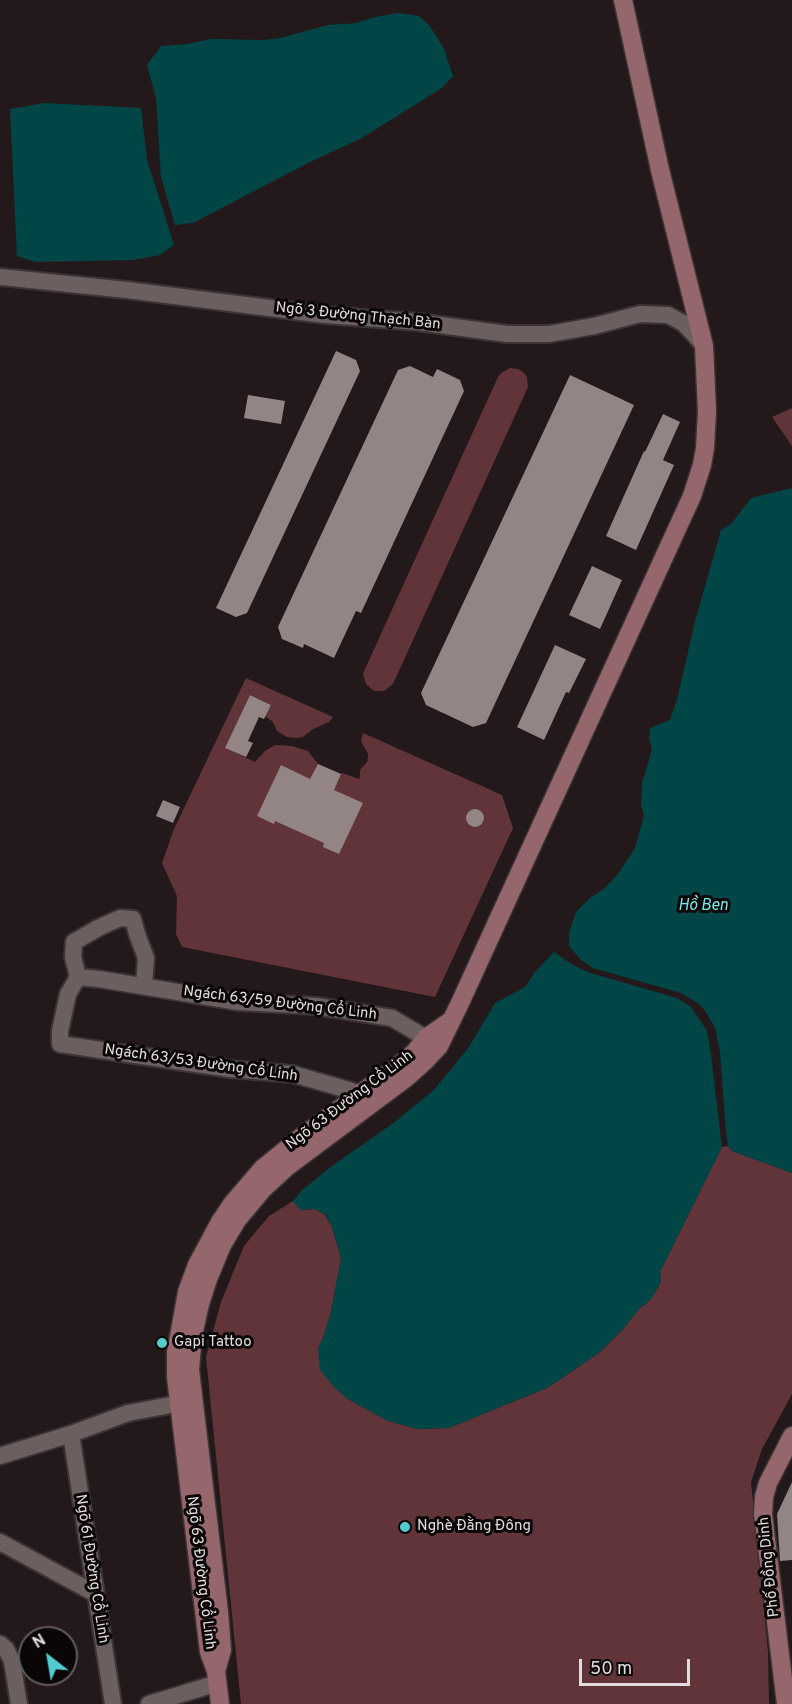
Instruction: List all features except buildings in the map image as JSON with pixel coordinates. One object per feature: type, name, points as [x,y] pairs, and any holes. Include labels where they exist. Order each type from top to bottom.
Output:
[{"type":"street","name":"Ngõ 63 Đường Cổ Linh","points":[[220,1704],[217,1677],[222,1650],[221,1631],[186,1402],[193,1335],[200,1304],[204,1267],[222,1245],[267,1175],[288,1166],[304,1144],[367,1099],[418,1068],[433,1042],[453,1020],[692,496],[702,465],[707,390],[704,346],[660,170],[623,0]]},
{"type":"street","name":"Ngõ 3 Đường Thạch Bàn","points":[[0,277],[138,291],[325,315],[418,322],[496,334],[549,334],[594,326],[640,314],[668,315],[683,323],[704,346]]},
{"type":"street","points":[[78,977],[73,957],[74,942],[120,918],[133,919],[146,958],[144,986]]},
{"type":"street","name":"Ngách 63/59 Đường Cổ Linh","points":[[78,977],[238,1002],[316,1006],[392,1018],[433,1042]]},
{"type":"street","name":"Ngách 63/53 Đường Cổ Linh","points":[[78,977],[68,994],[60,1031],[60,1044],[230,1069],[292,1074],[367,1099]]},
{"type":"street","points":[[0,1456],[128,1413],[186,1402]]},
{"type":"street","name":"Ngõ 61 Đường Cổ Linh","points":[[71,1434],[112,1704]]},
{"type":"street","name":"Phố Đồng Dinh","points":[[786,1704],[764,1497],[773,1471],[792,1436]]},
{"type":"street","points":[[0,1542],[94,1593]]},
{"type":"street","points":[[2,1648],[12,1661],[20,1704]]},
{"type":"street","points":[[149,1704],[217,1677]]},
{"type":"shaded area","points":[[510,368],[524,373],[528,387],[393,684],[384,691],[374,691],[366,684],[363,674],[365,669],[498,377]]},
{"type":"shaded area","points":[[792,408],[792,446],[772,417]]},
{"type":"shaded area","points":[[246,678],[333,717],[329,722],[313,729],[303,737],[287,737],[277,731],[273,722],[265,716],[271,705],[250,695],[226,748],[255,762],[265,751],[275,745],[292,746],[308,751],[318,764],[359,779],[360,770],[368,758],[361,741],[363,733],[502,795],[513,828],[435,997],[182,947],[176,934],[177,896],[162,863],[174,829]]},
{"type":"shaded area","points":[[728,1146],[732,1151],[792,1173],[792,1394],[762,1449],[751,1482],[768,1652],[769,1704],[241,1704],[206,1357],[221,1302],[244,1246],[269,1216],[293,1201],[301,1210],[315,1209],[325,1215],[332,1227],[341,1258],[331,1312],[318,1349],[346,1398],[388,1421],[418,1429],[449,1428],[549,1387],[600,1352],[623,1329],[639,1309],[651,1299],[661,1282],[660,1272],[722,1147]]},
{"type":"water","points":[[399,13],[419,16],[430,26],[444,49],[453,76],[442,88],[362,138],[308,163],[193,223],[175,225],[161,177],[156,98],[147,65],[161,46],[211,39],[280,38],[328,25],[357,23]]},
{"type":"water","points":[[44,103],[141,108],[147,160],[174,245],[160,255],[133,260],[36,262],[17,256],[10,109]]},
{"type":"water","name":"Hồ Ben","points":[[792,488],[792,1173],[732,1151],[728,1146],[720,1052],[715,1028],[704,1009],[681,993],[593,968],[581,960],[569,946],[569,933],[576,912],[618,874],[635,848],[644,816],[641,804],[642,783],[652,750],[649,738],[650,728],[670,720],[721,530],[731,524],[751,498]]},
{"type":"water","points":[[554,952],[587,972],[677,998],[691,1007],[707,1031],[722,1147],[660,1272],[661,1282],[651,1299],[600,1352],[549,1387],[449,1428],[418,1429],[388,1421],[346,1398],[320,1370],[318,1349],[331,1312],[341,1258],[326,1215],[315,1209],[301,1210],[293,1201],[301,1191],[332,1166],[392,1124],[433,1091],[469,1047],[495,1003],[525,987],[535,972]]},
{"type":"place","name":"Gapi Tattoo","points":[[162,1343]]},
{"type":"place","name":"Nghè Đằng Đông","points":[[405,1527]]}]
